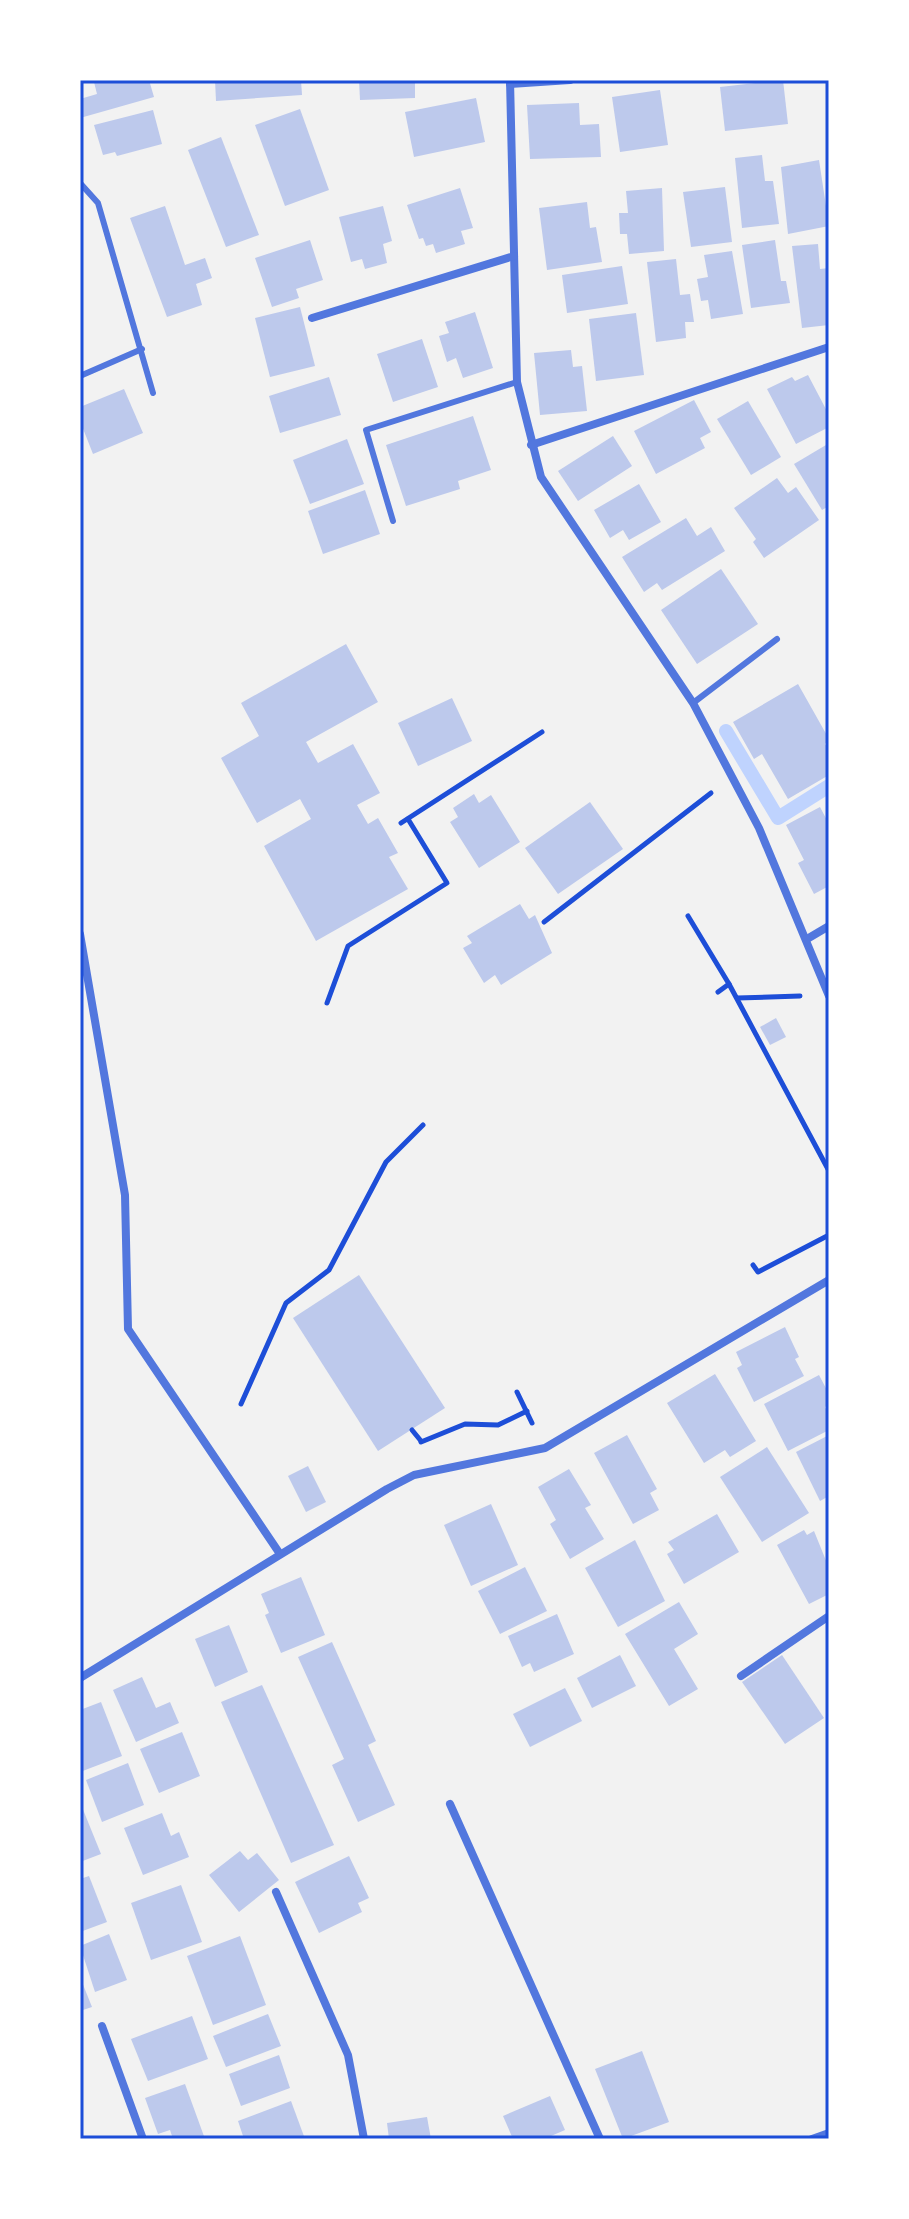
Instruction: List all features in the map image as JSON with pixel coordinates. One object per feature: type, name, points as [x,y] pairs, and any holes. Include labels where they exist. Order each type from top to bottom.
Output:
[{"type":"street","points":[[570,80],[510,82],[517,382],[531,445],[541,477],[693,703],[759,828],[829,996]]},
{"type":"street","points":[[312,318],[514,256]]},
{"type":"street","points":[[531,445],[829,347]]},
{"type":"street","points":[[807,939],[829,926]]},
{"type":"street","points":[[80,934],[125,1195],[128,1329],[280,1554]]},
{"type":"street","points":[[80,1678],[414,1475],[545,1448],[829,1280]]},
{"type":"street","points":[[741,1676],[829,1616]]},
{"type":"street","points":[[450,1804],[600,2139]]},
{"type":"street","points":[[276,1892],[348,2055],[364,2139]]},
{"type":"street","points":[[102,2026],[143,2139]]},
{"type":"street","points":[[812,2139],[829,2133]]},
{"type":"lane","points":[[80,183],[98,203],[153,393]]},
{"type":"lane","points":[[80,376],[142,349]]},
{"type":"lane","points":[[393,521],[366,430],[517,382]]},
{"type":"lane","points":[[693,703],[777,639]]},
{"type":"path","points":[[401,823],[542,732]]},
{"type":"path","points":[[544,922],[712,792]]},
{"type":"path","points":[[327,1003],[348,946],[447,883],[408,819]]},
{"type":"path","points":[[688,916],[737,998],[829,1171]]},
{"type":"path","points":[[718,992],[729,984]]},
{"type":"path","points":[[737,998],[803,996]]},
{"type":"path","points":[[241,1404],[286,1303],[329,1270],[386,1162],[423,1125]]},
{"type":"path","points":[[753,1265],[758,1272],[829,1235]]},
{"type":"path","points":[[517,1392],[538,1435]]},
{"type":"path","points":[[421,1442],[465,1424],[498,1425],[527,1411]]},
{"type":"path","points":[[412,1430],[421,1442],[430,1445]]},
{"type":"building","points":[[149,80],[154,97],[80,118],[80,99],[97,94],[94,82]]},
{"type":"building","points":[[215,80],[301,80],[302,95],[216,101]]},
{"type":"building","points":[[359,80],[415,80],[415,98],[360,100]]},
{"type":"building","points":[[783,80],[788,124],[725,131],[720,87]]},
{"type":"building","points":[[660,90],[668,145],[620,152],[612,97]]},
{"type":"building","points":[[476,98],[485,142],[414,157],[405,112]]},
{"type":"building","points":[[579,103],[580,125],[599,124],[601,157],[530,159],[527,105]]},
{"type":"building","points":[[300,109],[329,190],[285,206],[255,125]]},
{"type":"building","points":[[153,110],[162,144],[117,156],[115,152],[103,155],[94,125]]},
{"type":"building","points":[[221,137],[259,235],[226,247],[188,150]]},
{"type":"building","points":[[762,155],[765,181],[773,181],[779,224],[742,228],[735,158]]},
{"type":"building","points":[[819,160],[829,226],[788,234],[781,167]]},
{"type":"building","points":[[725,187],[732,242],[691,247],[683,192]]},
{"type":"building","points":[[460,188],[473,228],[461,231],[465,244],[436,253],[433,244],[426,246],[423,238],[419,239],[407,205]]},
{"type":"building","points":[[662,188],[664,251],[629,254],[627,234],[620,234],[619,213],[628,213],[626,191]]},
{"type":"building","points":[[587,202],[590,228],[596,227],[602,262],[547,270],[539,208]]},
{"type":"building","points":[[165,206],[185,265],[205,258],[212,278],[196,284],[202,305],[167,317],[130,218]]},
{"type":"building","points":[[383,206],[392,241],[383,244],[387,263],[365,269],[362,259],[351,262],[339,217]]},
{"type":"building","points":[[310,240],[323,280],[296,289],[299,298],[272,307],[255,258]]},
{"type":"building","points":[[775,240],[781,281],[786,281],[790,303],[751,308],[742,245]]},
{"type":"building","points":[[818,244],[820,269],[829,268],[829,325],[802,328],[792,246]]},
{"type":"building","points":[[732,251],[743,314],[711,319],[708,300],[701,301],[697,279],[708,277],[704,255]]},
{"type":"building","points":[[676,259],[680,295],[690,294],[694,322],[685,322],[686,338],[656,342],[647,262]]},
{"type":"building","points":[[622,266],[628,304],[567,313],[562,275]]},
{"type":"building","points":[[300,307],[315,366],[270,377],[255,318]]},
{"type":"building","points":[[475,312],[493,368],[463,378],[456,358],[447,362],[439,336],[449,333],[445,322]]},
{"type":"building","points":[[636,313],[644,375],[596,381],[589,319]]},
{"type":"building","points":[[422,339],[438,387],[393,402],[377,354]]},
{"type":"building","points":[[571,350],[573,367],[582,366],[587,411],[540,415],[534,353]]},
{"type":"building","points":[[808,375],[829,415],[829,427],[796,444],[767,389],[792,377],[795,381]]},
{"type":"building","points":[[329,377],[341,415],[280,433],[269,396]]},
{"type":"building","points":[[124,389],[143,433],[93,454],[80,421],[80,407]]},
{"type":"building","points":[[694,400],[711,432],[700,438],[705,448],[656,474],[634,431]]},
{"type":"building","points":[[748,401],[781,457],[751,475],[717,419]]},
{"type":"building","points":[[473,416],[491,470],[458,481],[460,489],[406,506],[386,445]]},
{"type":"building","points":[[613,436],[632,466],[578,501],[558,471]]},
{"type":"building","points":[[347,439],[364,484],[310,504],[293,460]]},
{"type":"building","points":[[826,445],[829,506],[822,510],[794,464]]},
{"type":"building","points":[[777,478],[788,493],[796,487],[819,520],[764,558],[753,542],[756,539],[734,508]]},
{"type":"building","points":[[639,484],[661,522],[629,540],[623,530],[610,538],[594,510]]},
{"type":"building","points":[[365,490],[380,534],[323,554],[308,511]]},
{"type":"building","points":[[686,518],[697,536],[711,527],[725,551],[662,590],[657,583],[644,592],[622,557]]},
{"type":"building","points":[[721,569],[758,624],[697,664],[661,610]]},
{"type":"building","points":[[346,644],[378,702],[306,742],[318,763],[353,744],[380,793],[357,805],[368,824],[378,818],[398,853],[389,857],[408,889],[316,941],[264,846],[311,819],[300,799],[257,823],[221,758],[259,736],[241,703]]},
{"type":"building","points":[[798,684],[829,739],[825,744],[829,750],[829,775],[788,799],[762,754],[754,759],[733,722]]},
{"type":"building","points":[[452,698],[472,741],[418,766],[398,723]]},
{"type":"building","points":[[474,794],[479,803],[491,795],[520,842],[479,868],[450,822],[458,817],[453,808]]},
{"type":"building","points":[[590,802],[623,849],[558,894],[525,848]]},
{"type":"building","points":[[820,807],[829,824],[829,872],[826,874],[829,886],[814,894],[798,863],[804,860],[786,825]]},
{"type":"building","points":[[520,904],[529,919],[535,915],[552,953],[501,985],[495,975],[484,983],[463,948],[472,943],[467,936]]},
{"type":"building","points":[[776,1018],[786,1037],[770,1045],[760,1027]]},
{"type":"building","points":[[359,1275],[445,1408],[378,1451],[293,1318]]},
{"type":"building","points":[[785,1327],[804,1376],[754,1402],[737,1368],[742,1365],[736,1352]]},
{"type":"building","points":[[715,1374],[756,1441],[730,1457],[725,1450],[704,1463],[667,1403]]},
{"type":"building","points":[[819,1375],[829,1394],[829,1404],[825,1407],[829,1415],[829,1430],[788,1451],[764,1404]]},
{"type":"building","points":[[627,1435],[657,1489],[650,1493],[659,1510],[633,1524],[594,1453]]},
{"type":"building","points":[[829,1435],[829,1496],[820,1501],[796,1452]]},
{"type":"building","points":[[767,1447],[809,1513],[762,1542],[720,1477]]},
{"type":"building","points":[[308,1466],[326,1502],[306,1512],[288,1476]]},
{"type":"building","points":[[569,1469],[591,1505],[585,1508],[604,1539],[570,1559],[550,1524],[556,1520],[538,1487]]},
{"type":"building","points":[[491,1504],[518,1565],[471,1586],[444,1525]]},
{"type":"building","points":[[717,1514],[739,1552],[684,1584],[667,1554],[674,1550],[668,1542]]},
{"type":"building","points":[[804,1530],[807,1535],[814,1531],[829,1568],[829,1594],[809,1604],[777,1545]]},
{"type":"building","points":[[635,1540],[665,1601],[618,1627],[585,1568]]},
{"type":"building","points":[[525,1567],[547,1611],[500,1634],[478,1591]]},
{"type":"building","points":[[301,1577],[325,1635],[281,1653],[265,1615],[269,1613],[261,1594]]},
{"type":"building","points":[[679,1602],[698,1634],[674,1649],[698,1689],[669,1706],[625,1634]]},
{"type":"building","points":[[557,1614],[574,1654],[534,1672],[530,1663],[522,1667],[508,1636]]},
{"type":"building","points":[[229,1625],[248,1672],[215,1687],[195,1639]]},
{"type":"building","points":[[332,1642],[376,1741],[368,1745],[395,1805],[358,1822],[332,1765],[344,1759],[298,1657]]},
{"type":"building","points":[[620,1655],[636,1686],[592,1708],[577,1678]]},
{"type":"building","points":[[782,1655],[824,1718],[785,1744],[742,1682]]},
{"type":"building","points":[[142,1677],[156,1708],[170,1702],[179,1723],[136,1742],[113,1690]]},
{"type":"building","points":[[262,1685],[334,1845],[291,1863],[221,1702]]},
{"type":"building","points":[[565,1688],[582,1721],[530,1747],[513,1714]]},
{"type":"building","points":[[101,1702],[122,1756],[80,1772],[80,1710]]},
{"type":"building","points":[[182,1732],[200,1776],[159,1793],[140,1749]]},
{"type":"building","points":[[128,1763],[144,1805],[102,1822],[86,1780]]},
{"type":"building","points":[[80,1808],[101,1854],[80,1862]]},
{"type":"building","points":[[162,1813],[171,1836],[179,1832],[189,1857],[143,1875],[124,1828]]},
{"type":"building","points":[[240,1851],[248,1860],[257,1853],[279,1880],[239,1912],[209,1875]]},
{"type":"building","points":[[349,1856],[369,1898],[358,1903],[362,1912],[319,1933],[295,1882]]},
{"type":"building","points":[[89,1876],[107,1922],[80,1932],[80,1879]]},
{"type":"building","points":[[181,1885],[202,1942],[151,1960],[131,1903]]},
{"type":"building","points":[[109,1934],[127,1980],[95,1992],[80,1946]]},
{"type":"building","points":[[240,1936],[266,2005],[213,2025],[187,1956]]},
{"type":"building","points":[[80,1977],[92,2007],[80,2011]]},
{"type":"building","points":[[268,2014],[281,2046],[226,2067],[213,2036]]},
{"type":"building","points":[[192,2016],[208,2059],[148,2081],[131,2039]]},
{"type":"building","points":[[642,2051],[669,2122],[623,2139],[595,2069]]},
{"type":"building","points":[[279,2055],[290,2088],[241,2106],[229,2074]]},
{"type":"building","points":[[185,2084],[205,2139],[173,2139],[170,2130],[158,2134],[145,2098]]},
{"type":"building","points":[[550,2096],[565,2130],[544,2139],[513,2139],[503,2116]]},
{"type":"building","points":[[291,2101],[305,2139],[244,2139],[238,2121]]},
{"type":"building","points":[[427,2117],[431,2139],[389,2139],[387,2123]]},
{"type":"waterway","points":[[726,731],[778,818],[829,786]]}]
